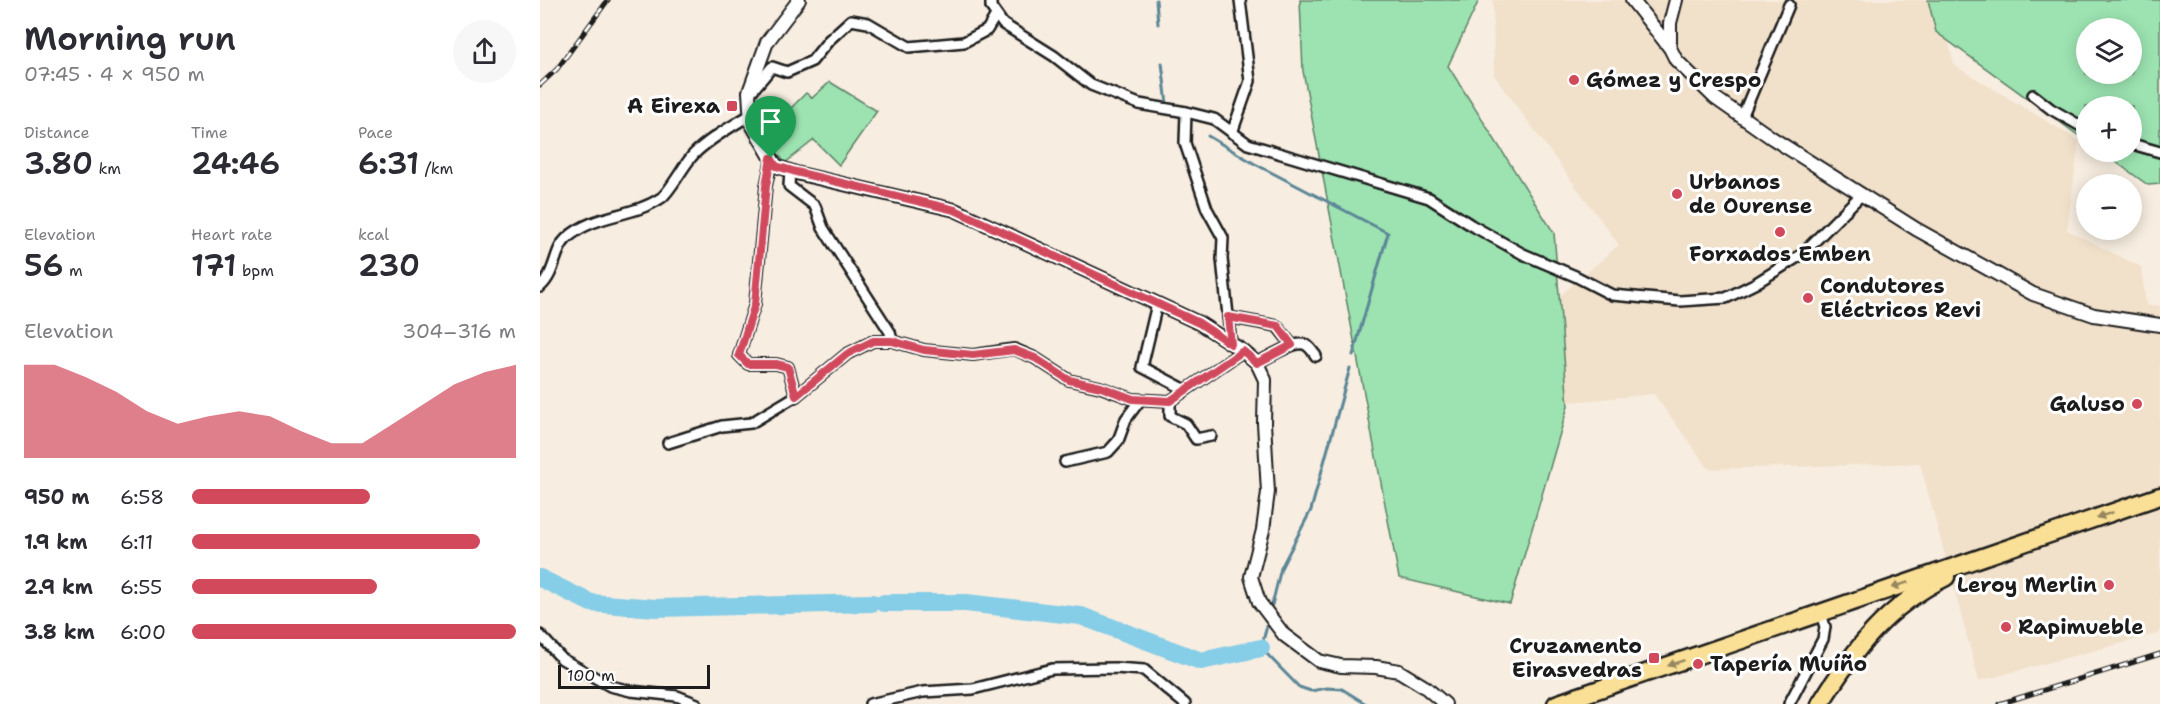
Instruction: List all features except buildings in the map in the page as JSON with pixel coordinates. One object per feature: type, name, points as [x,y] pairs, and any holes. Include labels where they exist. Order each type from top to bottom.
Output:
[{"type":"highway","points":[[1556,704],[2160,496]]},
{"type":"highway","points":[[1820,704],[1860,644],[1898,606],[1940,579],[1995,552]]},
{"type":"street","points":[[799,0],[767,42],[750,94],[751,123],[776,166],[955,210],[1199,323],[1243,351],[1257,363],[1265,380],[1264,423],[1268,492],[1263,530],[1251,577],[1259,602],[1284,634],[1319,661],[1341,666],[1376,667],[1399,671],[1425,687],[1446,704]]},
{"type":"street","points":[[991,0],[991,7],[1003,24],[1054,56],[1091,86],[1138,104],[1214,119],[1248,144],[1429,198],[1522,254],[1575,276],[1612,295],[1680,302],[1726,298],[1756,283],[1800,255],[1862,195]]},
{"type":"street","points":[[1232,133],[1250,81],[1240,0]]},
{"type":"street","points":[[1632,0],[1670,48],[1676,60],[1715,98],[1916,229],[2033,294],[2094,315],[2160,325]]},
{"type":"street","points":[[1670,48],[1670,23],[1676,0]]},
{"type":"street","points":[[1742,117],[1789,5]]},
{"type":"street","points":[[750,94],[772,67],[787,72],[812,61],[829,40],[851,20],[868,23],[909,47],[964,42],[987,30],[996,15]]},
{"type":"street","points":[[2033,95],[2051,109],[2076,123]]},
{"type":"street","points":[[1186,112],[1185,143],[1207,209],[1223,238],[1221,259],[1231,344]]},
{"type":"street","points":[[540,286],[547,281],[563,242],[577,229],[596,220],[643,207],[664,197],[693,154],[750,115]]},
{"type":"street","points":[[2142,147],[2160,152]]},
{"type":"street","points":[[771,158],[766,186],[755,304],[739,355],[748,364],[776,364],[788,367],[796,396]]},
{"type":"street","points":[[790,171],[789,186],[815,206],[823,228],[890,332],[892,341]]},
{"type":"street","points":[[1157,304],[1142,367],[1186,390]]},
{"type":"street","points":[[1228,317],[1278,326],[1292,345]]},
{"type":"street","points":[[668,442],[722,426],[752,423],[796,396],[847,354],[873,341],[892,341],[924,350],[973,355],[1014,350],[1035,358],[1069,380],[1101,387],[1133,399],[1170,401],[1243,351]]},
{"type":"street","points":[[1257,363],[1300,343],[1307,345],[1316,356]]},
{"type":"street","points":[[1065,462],[1108,452],[1118,441],[1126,419],[1140,400]]},
{"type":"street","points":[[1170,401],[1170,416],[1186,424],[1196,439],[1211,436]]},
{"type":"street","points":[[1789,704],[1823,639],[1825,627],[1821,613]]},
{"type":"street","points":[[540,635],[562,659],[610,686],[671,695],[697,704]]},
{"type":"street","points":[[870,704],[923,692],[973,689],[1052,669],[1114,668],[1144,670],[1185,704]]},
{"type":"shaded area","points":[[1493,0],[1938,0],[1954,65],[2076,139],[2076,162],[2067,230],[2076,234],[2076,240],[2087,240],[2141,267],[2146,305],[2160,306],[2160,633],[1979,681],[1920,463],[1709,469],[1654,394],[1538,405],[1503,345],[1619,245],[1494,75]]},
{"type":"green space","points":[[1300,0],[1479,0],[1448,66],[1554,233],[1568,406],[1510,604],[1399,578],[1303,71]]},
{"type":"green space","points":[[1928,0],[2160,0],[2160,184],[2148,185],[2142,181],[2142,174],[2133,174],[2116,162],[2142,162],[2142,96],[2076,96],[2076,134],[1936,32]]},
{"type":"green space","points":[[830,82],[877,111],[839,165],[814,140],[785,163],[764,135],[806,93],[812,98]]},
{"type":"waterway","points":[[1156,0],[1158,24]]},
{"type":"waterway","points":[[1162,63],[1167,104]]},
{"type":"waterway","points":[[1208,136],[1255,164],[1388,233],[1353,355]]},
{"type":"waterway","points":[[1272,605],[1281,568],[1311,510],[1350,368]]},
{"type":"waterway","points":[[540,578],[591,603],[656,608],[872,603]]},
{"type":"waterway","points":[[884,603],[966,603],[1081,616],[1201,661],[1261,648]]},
{"type":"waterway","points":[[1267,626],[1261,648],[1299,687],[1311,691],[1327,688],[1342,689],[1366,704]]},
{"type":"railway","points":[[540,85],[557,69],[608,0]]},
{"type":"railway","points":[[1999,704],[2160,654]]},
{"type":"place","name":"Gómez y Crespo","points":[[1574,80]]},
{"type":"place","name":"A Eirexa","points":[[732,106]]},
{"type":"place","name":"Urbanos de Ourense","points":[[1677,194]]},
{"type":"place","name":"Forxados Emben","points":[[1780,232]]},
{"type":"place","name":"Condutores Eléctricos Revi","points":[[1808,298]]},
{"type":"place","name":"Galuso","points":[[2137,404]]},
{"type":"place","name":"Leroy Merlin","points":[[2109,585]]},
{"type":"place","name":"Rapimueble","points":[[2006,627]]},
{"type":"place","name":"Cruzamento Eirasvedras","points":[[1654,658]]},
{"type":"place","name":"Tapería Muíño","points":[[1698,664]]},
{"type":"route","points":[[771,158],[776,166],[796,172],[955,210],[1199,323],[1231,344],[1228,317],[1278,326],[1292,345],[1257,363],[1243,351],[1170,401],[1133,399],[1101,387],[1069,380],[1035,358],[1014,350],[973,355],[924,350],[892,341],[873,341],[847,354],[796,396],[788,367],[776,364],[748,364],[739,355],[755,304],[766,186],[771,158]]}]
